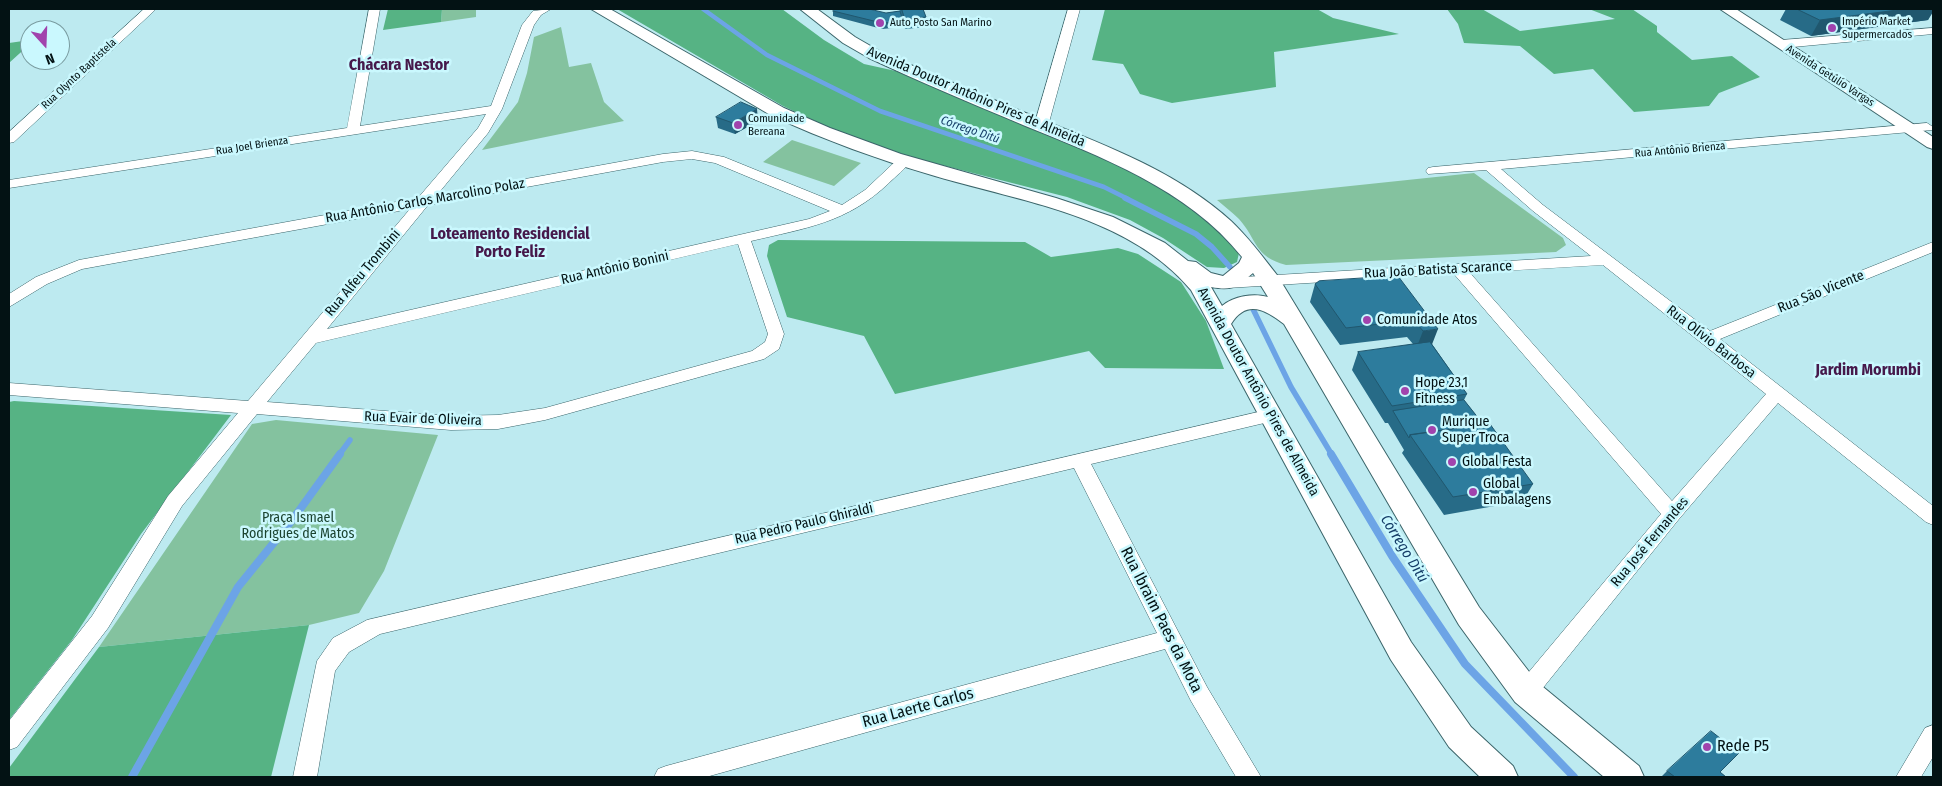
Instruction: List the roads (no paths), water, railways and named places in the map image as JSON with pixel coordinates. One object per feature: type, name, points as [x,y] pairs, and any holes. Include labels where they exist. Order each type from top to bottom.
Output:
[{"type":"main road","name":"Avenida Doutor Antônio Pires de Almeida","points":[[599,9],[778,112],[838,138],[904,161],[1070,209],[1122,229],[1147,242],[1179,264],[1200,286],[1401,651],[1460,737],[1502,777]]},
{"type":"main road","name":"Avenida Doutor Antônio Pires de Almeida","points":[[808,9],[848,40],[875,55],[1103,151],[1164,180],[1219,220],[1253,256],[1270,280],[1469,616],[1526,692],[1628,777]]},
{"type":"main road","points":[[1122,229],[1134,230],[1160,243],[1205,279],[1227,283],[1240,274],[1251,262],[1253,256]]},
{"type":"main road","points":[[1220,324],[1228,310],[1245,303],[1257,302],[1281,309],[1296,326]]},
{"type":"street","name":"Rua Olynto Baptistela","points":[[9,139],[150,9]]},
{"type":"street","points":[[353,131],[374,9]]},
{"type":"street","name":"Rua Alfeu Trombini","points":[[9,739],[100,622],[175,501],[483,130],[496,109],[528,25],[537,14],[545,9]]},
{"type":"street","points":[[1041,126],[1074,9]]},
{"type":"street","name":"Avenida Getúlio Vargas","points":[[1727,9],[1933,144]]},
{"type":"street","name":"Avenida Getúlio Vargas","points":[[1743,9],[1930,129]]},
{"type":"street","points":[[1782,44],[1933,31]]},
{"type":"street","name":"Rua Joel Brienza","points":[[9,184],[496,109]]},
{"type":"street","name":"Rua Antônio Brienza","points":[[1433,171],[1911,129],[1930,129]]},
{"type":"street","name":"Rua Antônio Carlos Marcolino Polaz","points":[[9,302],[20,292],[42,279],[79,266],[663,158],[692,155],[719,160],[844,211]]},
{"type":"street","name":"Rua Antônio Bonini","points":[[308,339],[813,222],[844,211],[870,193],[904,161]]},
{"type":"street","name":"Rua Olívio Barbosa","points":[[1489,166],[1933,517]]},
{"type":"street","name":"Rua Evair de Oliveira","points":[[9,389],[451,423],[498,422],[545,414],[758,355],[773,345],[776,334],[743,238]]},
{"type":"street","name":"Rua São Vicente","points":[[1708,338],[1933,247]]},
{"type":"street","name":"Rua João Batista Scarance","points":[[1227,283],[1606,260]]},
{"type":"street","points":[[1458,269],[1672,514]]},
{"type":"street","name":"Rua José Fernandes","points":[[1526,692],[1672,514],[1776,394]]},
{"type":"street","name":"Rua Pedro Paulo Ghiraldi","points":[[305,777],[325,668],[341,645],[375,626],[1271,415]]},
{"type":"street","name":"Rua Ibraim Paes da Mota","points":[[1079,459],[1199,694],[1249,777]]},
{"type":"street","name":"Rua Laerte Carlos","points":[[666,777],[1171,638]]},
{"type":"street","points":[[1908,777],[1933,736]]},
{"type":"waterway","name":"Córrego Ditú","points":[[703,9],[767,55],[880,111],[1104,187],[1128,199]]},
{"type":"waterway","name":"Córrego Ditú","points":[[1125,198],[1196,234],[1212,247],[1230,267]]},
{"type":"waterway","name":"Córrego Ditú","points":[[1252,307],[1291,387],[1332,455]]},
{"type":"waterway","points":[[339,455],[350,440]]},
{"type":"waterway","points":[[132,777],[238,587],[293,519],[340,454]]},
{"type":"waterway","name":"Córrego Ditú","points":[[1331,454],[1392,556],[1465,664],[1574,777]]},
{"type":"place","name":"Auto Posto San Marino","points":[[880,23]]},
{"type":"place","name":"Império Market Supermercados","points":[[1832,28]]},
{"type":"place","name":"Comunidade Bereana","points":[[738,125]]},
{"type":"place","name":"Comunidade Atos","points":[[1367,320]]},
{"type":"place","name":"Hope 23.1 Fitness","points":[[1405,391]]},
{"type":"place","name":"Murique Super Troca","points":[[1432,430]]},
{"type":"place","name":"Global Festa","points":[[1452,462]]},
{"type":"place","name":"Global Embalagens","points":[[1473,492]]},
{"type":"place","name":"Rede P5","points":[[1707,747]]},
{"type":"district","name":"Chácara Nestor","points":[[399,66]]},
{"type":"district","name":"Loteamento Residencial Porto Feliz","points":[[510,244]]},
{"type":"district","name":"Jardim Morumbi","points":[[1868,371]]},
{"type":"park label","name":"Praça Ismael Rodrigues de Matos","points":[[298,526]]}]
